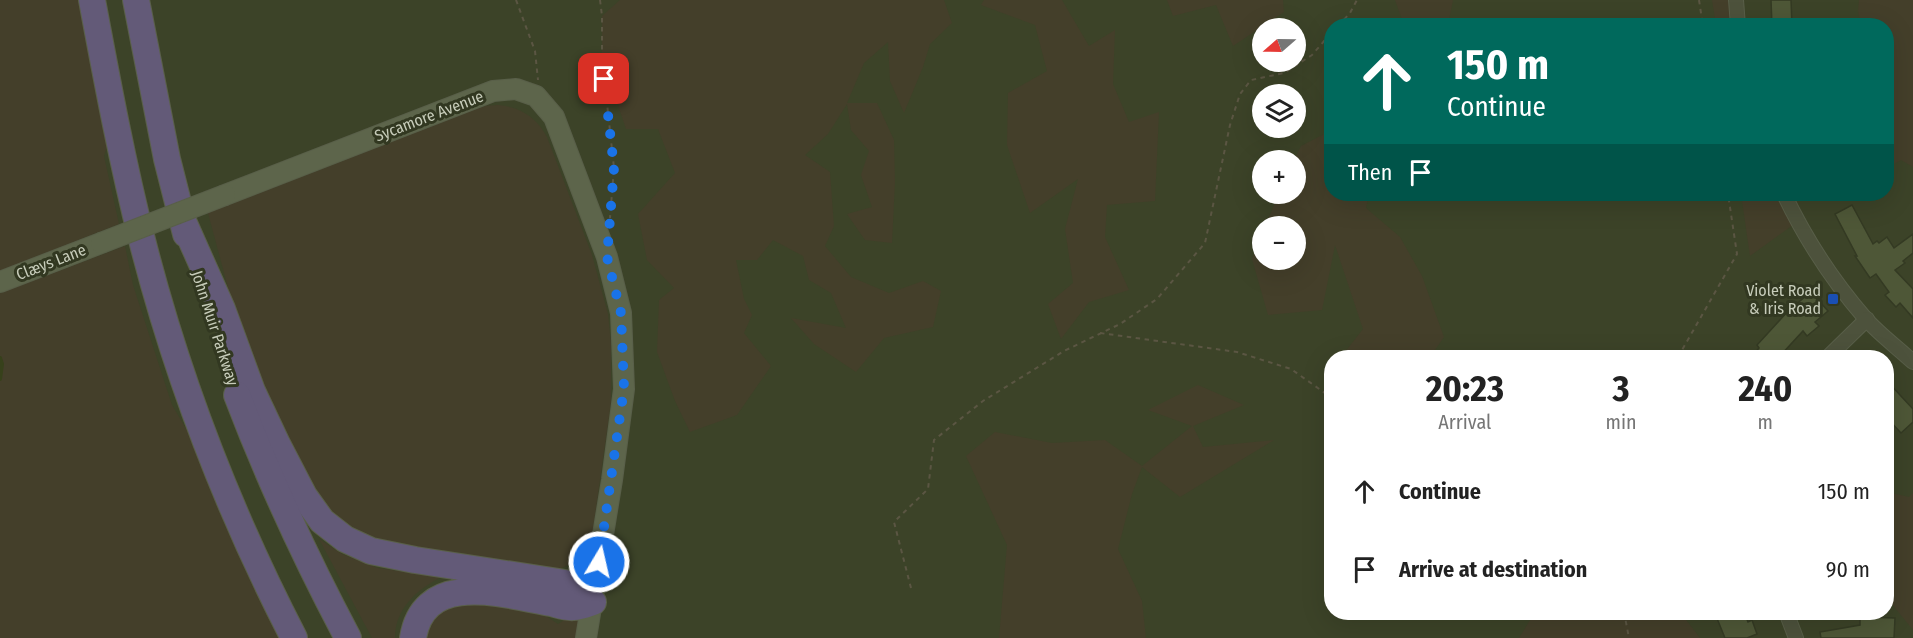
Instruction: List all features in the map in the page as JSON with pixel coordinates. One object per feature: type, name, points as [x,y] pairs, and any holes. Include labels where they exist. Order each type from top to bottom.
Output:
[{"type":"highway","points":[[92,0],[128,181],[150,272],[168,332],[221,479],[263,575],[294,638]]},
{"type":"highway","name":"John Muir Parkway","points":[[136,0],[167,159],[213,327],[253,437],[300,545],[348,638]]},
{"type":"highway","points":[[182,219],[218,301],[252,391],[297,483],[322,521],[345,538],[372,550],[415,560],[578,585],[592,602],[574,607],[482,592],[454,592],[435,601],[425,610],[413,638]]},
{"type":"main road","name":"Sycamore Avenue","points":[[101,243],[493,91],[516,89],[536,96]]},
{"type":"main road","points":[[536,96],[554,117],[607,257],[621,313],[624,388],[612,480],[586,638]]},
{"type":"main road","name":"Clæys Lane","points":[[0,282],[101,243]]},
{"type":"street","points":[[1736,0],[1737,18]]},
{"type":"street","points":[[1787,201],[1811,246],[1844,292],[1867,320],[1913,362]]},
{"type":"street","points":[[1835,350],[1867,320]]},
{"type":"street","points":[[1789,620],[1796,638]]},
{"type":"path","points":[[516,0],[535,51],[538,77],[536,96]]},
{"type":"path","points":[[600,0],[602,57],[614,168],[610,224]]},
{"type":"path","points":[[1345,18],[1357,0]]},
{"type":"path","points":[[1699,0],[1702,18]]},
{"type":"path","points":[[912,588],[894,522],[928,489],[934,440],[983,401],[1064,351],[1120,324],[1157,299],[1205,243],[1230,125],[1240,94],[1251,80],[1284,73],[1312,54],[1324,41]]},
{"type":"path","points":[[1682,350],[1737,254],[1729,201]]},
{"type":"path","points":[[1100,333],[1237,352],[1291,369],[1324,392]]},
{"type":"path","points":[[1626,620],[1629,638]]},
{"type":"shaded area","points":[[0,0],[92,0],[115,120],[104,156],[119,224],[0,271]]},
{"type":"shaded area","points":[[620,0],[944,0],[952,23],[930,44],[904,113],[890,81],[888,42],[864,63],[847,103],[877,103],[894,140],[895,182],[892,243],[865,240],[847,214],[872,207],[861,175],[869,151],[851,130],[847,104],[828,134],[805,155],[830,172],[834,226],[825,246],[851,277],[889,293],[923,281],[941,291],[933,327],[884,338],[856,372],[814,344],[791,318],[846,328],[831,293],[809,280],[803,256],[773,240],[757,260],[736,260],[744,299],[752,315],[744,333],[771,366],[737,415],[690,432],[675,401],[657,352],[659,300],[674,288],[647,260],[638,214],[675,173],[658,129],[626,129],[602,57],[602,16]]},
{"type":"shaded area","points":[[984,0],[1062,0],[1089,46],[1115,30],[1113,84],[1129,122],[1159,112],[1155,201],[1107,205],[1105,237],[1129,290],[1089,302],[1061,339],[1048,304],[1073,283],[1065,229],[1078,179],[1030,213],[1007,145],[1008,93],[1047,71],[1035,25],[981,5]]},
{"type":"shaded area","points":[[1167,0],[1283,0],[1284,12],[1275,18],[1252,18],[1252,33],[1233,46],[1216,5],[1173,16]]},
{"type":"shaded area","points":[[1395,0],[1453,0],[1449,18],[1401,18]]},
{"type":"shaded area","points":[[1712,0],[1736,0],[1737,18],[1715,18]]},
{"type":"shaded area","points":[[1859,0],[1913,0],[1913,167],[1901,160],[1894,164],[1894,18],[1860,18]]},
{"type":"shaded area","points":[[498,105],[527,114],[547,137],[592,255],[608,314],[611,343],[611,402],[592,536],[586,549],[577,559],[551,571],[368,541],[326,513],[278,423],[237,321],[208,213],[471,111],[485,106]]},
{"type":"shaded area","points":[[1324,134],[1324,201],[1368,201],[1366,208],[1400,237],[1422,276],[1444,337],[1435,350],[1346,350],[1363,329],[1335,245],[1322,310],[1268,315],[1255,270],[1306,270],[1306,216],[1269,216],[1275,204],[1306,204],[1306,150],[1299,150],[1301,146]]},
{"type":"shaded area","points":[[1742,201],[1787,201],[1797,222],[1750,256]]},
{"type":"shaded area","points":[[125,246],[133,285],[172,405],[233,508],[298,638],[0,638],[0,293]]},
{"type":"shaded area","points":[[1198,385],[1244,405],[1193,426],[1203,447],[1274,440],[1180,497],[1142,467],[1132,494],[1118,549],[1142,601],[1146,638],[999,638],[1007,545],[966,456],[995,432],[1052,443],[1105,440],[1142,466],[1192,426],[1148,410]]},
{"type":"shaded area","points":[[1913,493],[1913,630],[1894,607],[1894,494],[1909,497]]},
{"type":"shaded area","points":[[319,539],[342,554],[378,568],[441,577],[409,601],[399,618],[395,638],[372,638]]},
{"type":"shaded area","points":[[466,601],[540,612],[558,624],[593,602],[586,638],[425,638],[435,617],[451,606]]},
{"type":"shaded area","points":[[1530,620],[1686,620],[1700,638],[1519,638]]},
{"type":"building","points":[[1771,0],[1791,0],[1792,18],[1772,18]]},
{"type":"building","points":[[1852,205],[1873,244],[1887,237],[1894,248],[1913,234],[1913,253],[1895,270],[1913,289],[1913,318],[1900,303],[1896,307],[1885,295],[1889,292],[1876,274],[1870,278],[1855,256],[1857,256],[1835,214]]},
{"type":"building","points":[[1811,292],[1828,311],[1815,322],[1819,326],[1807,336],[1803,331],[1785,350],[1757,350],[1757,345],[1789,310]]},
{"type":"building","points":[[1894,389],[1913,409],[1913,422],[1901,433],[1894,426]]},
{"type":"building","points":[[1895,618],[1894,638],[1821,638],[1820,632],[1860,625],[1860,620],[1894,620]]},
{"type":"building","points":[[1718,620],[1747,620],[1748,622],[1752,620],[1757,634],[1747,638],[1725,638]]},
{"type":"waterway","points":[[0,358],[2,364],[0,379]]},
{"type":"place","name":"Violet Road & Iris Road","points":[[1833,299]]},
{"type":"route","points":[[599,562],[624,388],[621,313],[607,257],[614,168],[604,79]]}]
